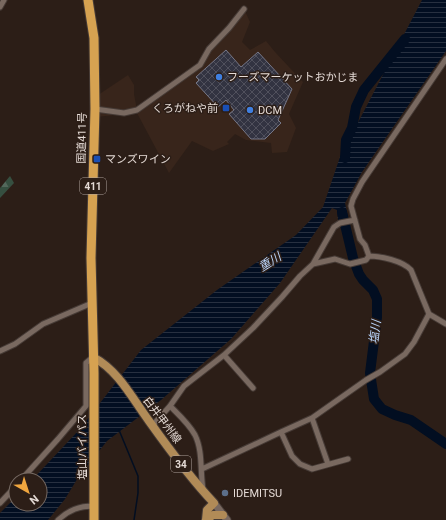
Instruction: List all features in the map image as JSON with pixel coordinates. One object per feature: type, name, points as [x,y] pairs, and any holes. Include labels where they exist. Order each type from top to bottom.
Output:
[{"type":"highway","name":"国道411号","points":[[88,0],[94,38],[95,109],[92,303],[94,373]]},
{"type":"highway","name":"塩山バイパス","points":[[94,373],[94,520]]},
{"type":"main road","name":"白井甲州線","points":[[93,357],[114,372],[151,424],[203,492],[214,503]]},
{"type":"main road","points":[[206,520],[207,510],[214,503]]},
{"type":"main road","points":[[206,520],[213,515],[225,517]]},
{"type":"street","points":[[0,7],[4,0]]},
{"type":"street","points":[[95,109],[124,113],[137,110],[200,65],[209,49],[229,28],[244,9]]},
{"type":"street","points":[[368,258],[365,245],[360,239],[351,206],[353,199],[362,182],[446,59]]},
{"type":"street","points":[[151,424],[170,406],[184,386],[224,355],[253,328],[300,276],[313,264],[334,227],[340,223],[355,220]]},
{"type":"street","points":[[313,264],[335,259],[350,264],[378,256],[408,266],[429,314],[446,324]]},
{"type":"street","points":[[0,351],[15,344],[43,324],[92,303]]},
{"type":"street","points":[[202,469],[312,418],[366,380],[380,372],[405,354],[414,342],[429,314]]},
{"type":"street","points":[[224,355],[253,388]]},
{"type":"street","points":[[28,472],[86,406],[86,363],[93,357]]},
{"type":"street","points":[[170,406],[188,425],[198,442],[202,469],[203,492]]},
{"type":"street","points":[[312,418],[328,464]]},
{"type":"street","points":[[280,432],[292,456],[300,464],[312,469],[348,459]]},
{"type":"street","points":[[0,503],[8,494]]},
{"type":"street","points":[[58,520],[67,512],[75,508],[94,503]]},
{"type":"street","points":[[214,503],[225,517]]},
{"type":"shaded area","points":[[244,9],[250,22],[242,42],[250,50],[266,41],[303,82],[289,114],[296,128],[287,152],[272,153],[271,143],[246,140],[235,134],[227,142],[229,144],[213,151],[192,141],[169,173],[137,113],[95,117],[95,97],[128,75],[134,85],[137,110],[200,65]]},
{"type":"green space","points":[[10,176],[14,183],[0,198],[0,188]]},
{"type":"water","points":[[422,0],[446,0],[446,51],[362,172],[345,203],[348,217],[338,220],[337,210],[332,208],[280,283],[231,339],[161,400],[107,441],[79,476],[65,499],[48,520],[0,520],[0,513],[8,505],[8,512],[48,512],[48,472],[40,472],[80,429],[141,350],[217,290],[296,235],[323,207],[340,157]]},
{"type":"building","points":[[226,50],[241,67],[258,52],[292,89],[278,120],[281,123],[265,139],[251,139],[229,114],[234,110],[226,100],[218,107],[196,83],[199,80],[196,77]]},
{"type":"waterway","name":"重川","points":[[345,158],[346,140],[352,128],[356,107],[364,90],[405,39]]},
{"type":"waterway","name":"塩川","points":[[342,212],[353,258],[359,274],[373,290],[377,299],[377,317],[370,373],[374,399],[382,409],[411,420],[446,444]]},
{"type":"waterway","points":[[119,430],[138,476],[138,493],[134,520]]},
{"type":"place","name":"フーズマーケットおかじま","points":[[219,77]]},
{"type":"place","name":"くろがねや前","points":[[226,108]]},
{"type":"place","name":"DCM","points":[[250,110]]},
{"type":"place","name":"マンズワイン","points":[[97,159]]},
{"type":"place","name":"IDEMITSU","points":[[225,493]]}]
